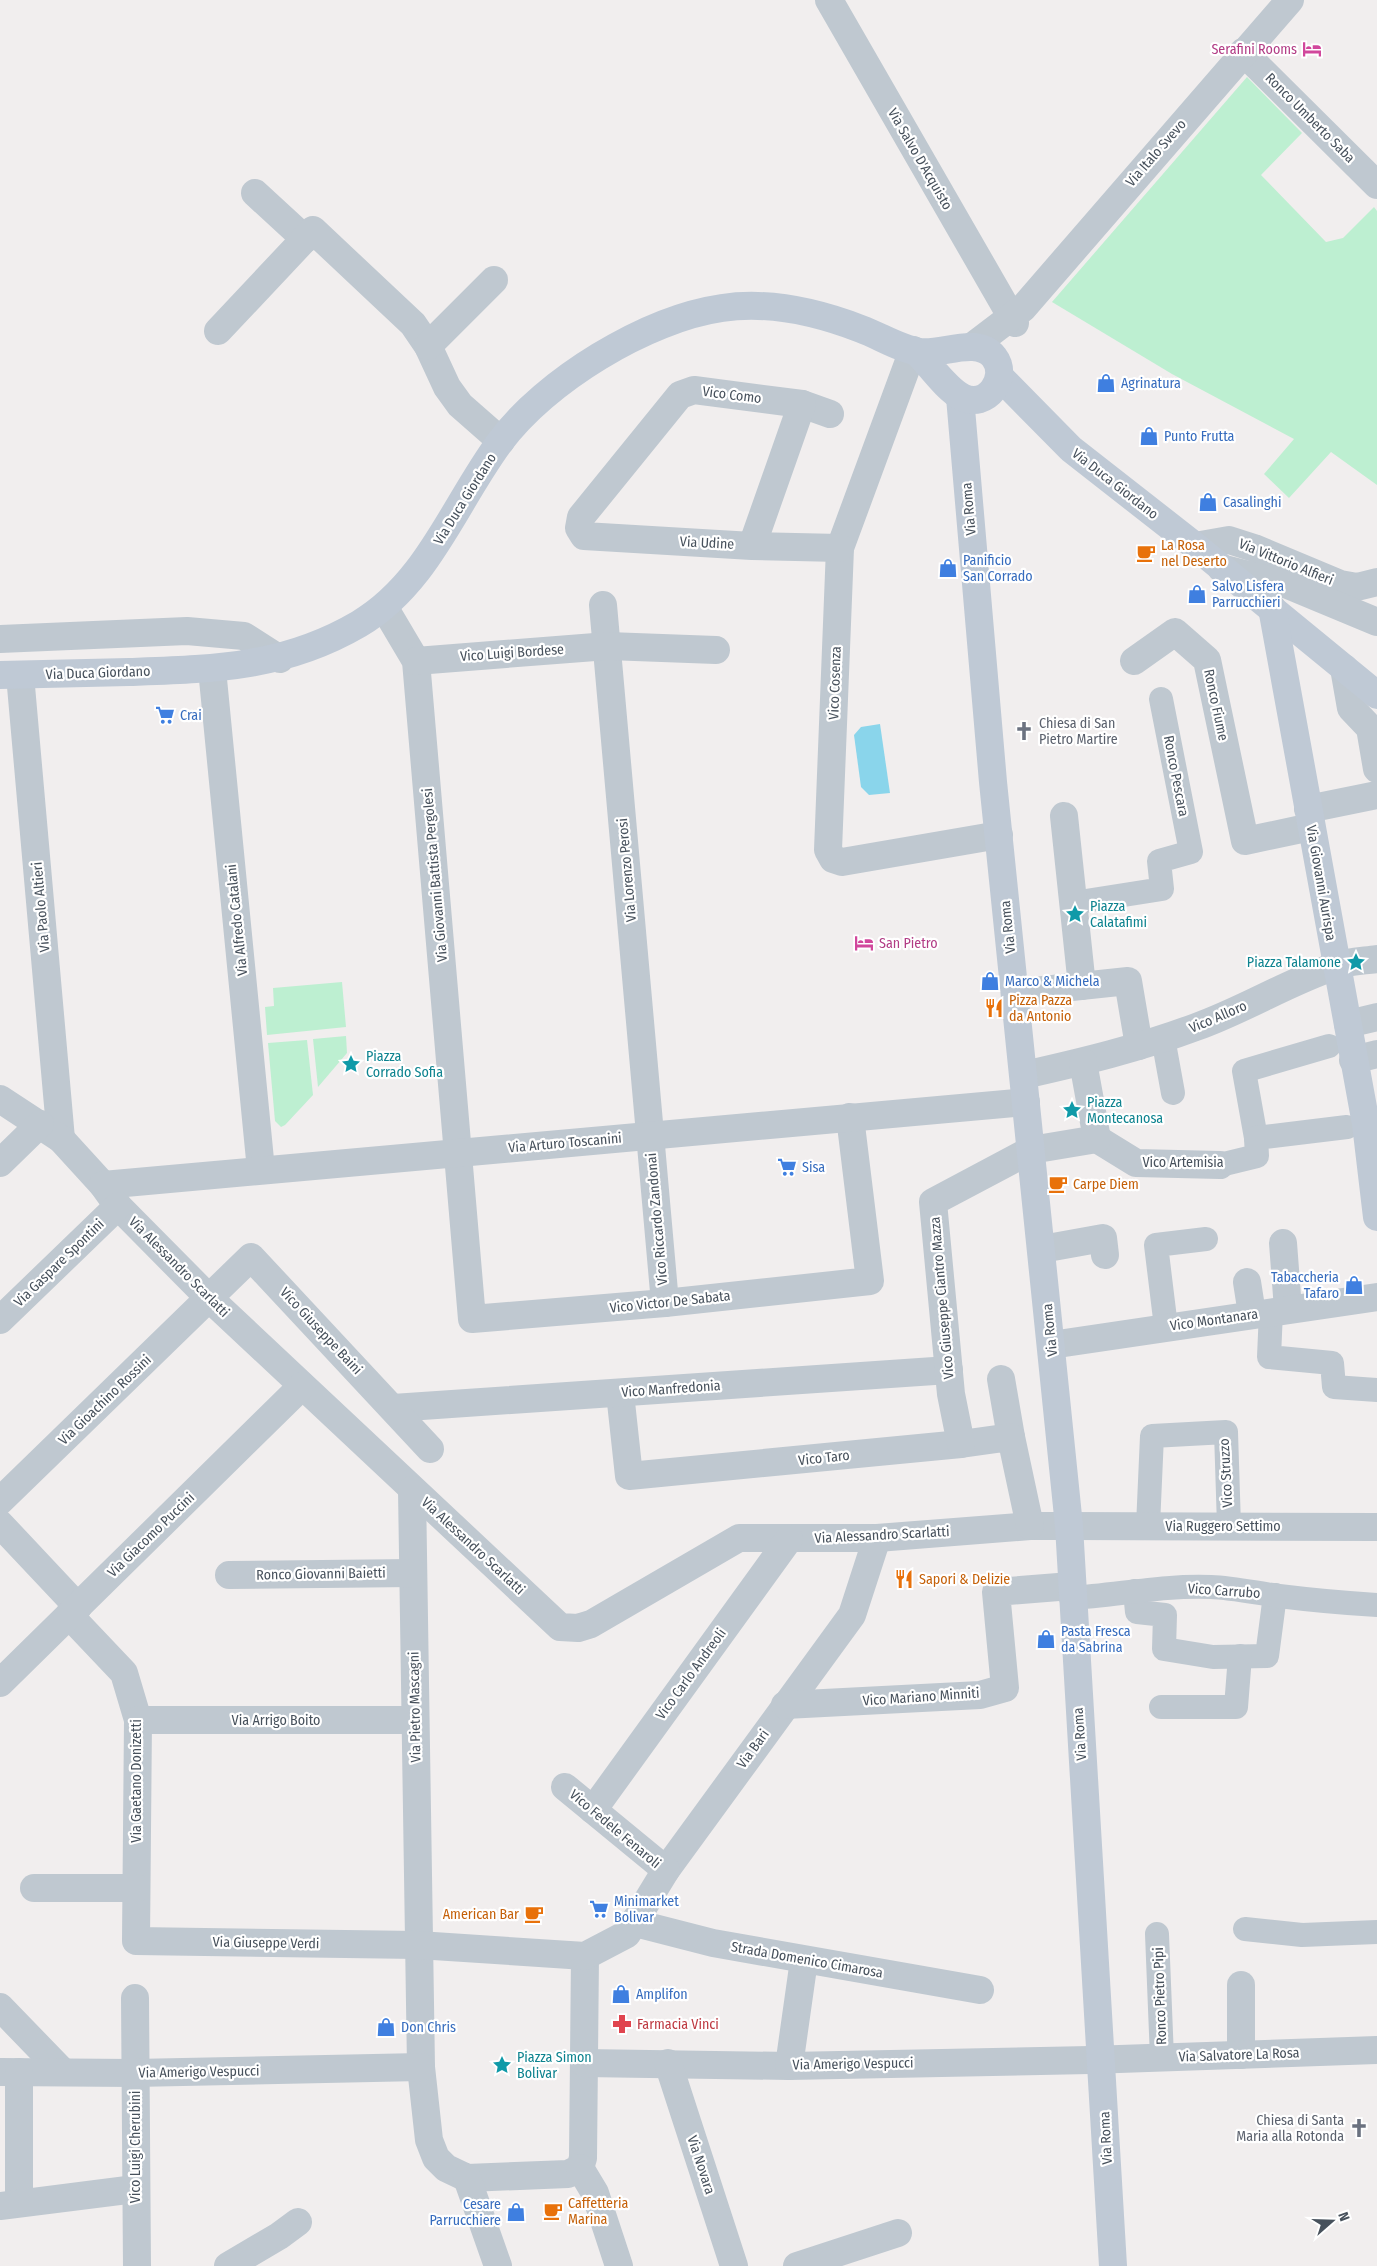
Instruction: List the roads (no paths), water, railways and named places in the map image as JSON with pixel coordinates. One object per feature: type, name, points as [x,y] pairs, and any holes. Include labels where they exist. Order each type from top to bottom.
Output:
[{"type":"main road","name":"Via Duca Giordano","points":[[10,675],[212,670],[280,659],[336,637],[384,607],[419,572],[501,441],[525,415],[588,362],[654,328],[721,308],[768,306],[815,314],[858,328],[915,351]]},
{"type":"main road","points":[[956,393],[947,378],[947,367],[952,356],[967,348]]},
{"type":"main road","points":[[967,348],[984,349],[993,356],[999,372],[996,387],[984,397],[969,400],[956,393],[915,351],[937,353],[967,348]]},
{"type":"main road","name":"Via Duca Giordano","points":[[999,372],[1071,449],[1195,546],[1377,695]]},
{"type":"main road","name":"Via Roma","points":[[956,393],[1068,1526],[1113,2266]]},
{"type":"main road","name":"Via Giovanni Aurispa","points":[[1272,608],[1348,1024],[1365,1057],[1366,1124],[1377,1218]]},
{"type":"street","name":"Via Salvo D'Acquisto","points":[[829,0],[1016,316]]},
{"type":"street","name":"Via Italo Svevo","points":[[1016,316],[1290,0]]},
{"type":"street","name":"Ronco Umberto Saba","points":[[1244,52],[1377,184]]},
{"type":"street","points":[[255,193],[305,239]]},
{"type":"street","points":[[218,332],[313,230],[413,324],[428,346],[447,387],[460,405],[501,441]]},
{"type":"street","points":[[428,346],[494,280]]},
{"type":"street","points":[[967,348],[1016,316]]},
{"type":"street","points":[[999,372],[1004,343],[1016,316]]},
{"type":"street","name":"Vico Cosenza","points":[[915,351],[840,548],[828,850],[833,859],[842,862],[999,835]]},
{"type":"street","name":"Vico Como","points":[[580,528],[581,517],[680,395],[694,390],[802,404],[830,414]]},
{"type":"street","points":[[752,546],[802,404]]},
{"type":"street","name":"Via Udine","points":[[580,528],[584,536],[752,546],[840,548]]},
{"type":"street","name":"Via Vittorio Alfieri","points":[[1195,546],[1229,540],[1254,548],[1340,584],[1357,587],[1377,582]]},
{"type":"street","points":[[1221,568],[1288,585],[1377,622]]},
{"type":"street","points":[[1272,608],[1274,598],[1288,585]]},
{"type":"street","name":"Via Lorenzo Perosi","points":[[603,605],[649,1136]]},
{"type":"street","name":"Via Giovanni Battista Pergolesi","points":[[384,607],[416,661],[458,1153]]},
{"type":"street","points":[[0,639],[187,631],[213,632],[244,636],[280,659]]},
{"type":"street","name":"Ronco Fiume","points":[[1134,661],[1175,632],[1207,660],[1245,841],[1310,818]]},
{"type":"street","name":"Vico Luigi Bordese","points":[[416,661],[608,646],[716,650]]},
{"type":"street","points":[[1344,668],[1351,708],[1370,728],[1377,769]]},
{"type":"street","name":"Via Alfredo Catalani","points":[[212,670],[261,1170]]},
{"type":"street","name":"Via Paolo Altieri","points":[[10,675],[51,1132]]},
{"type":"street","name":"Ronco Pescara","points":[[1073,903],[1162,889],[1159,861],[1191,852],[1161,699]]},
{"type":"street","points":[[1310,818],[1377,795]]},
{"type":"street","points":[[1064,816],[1082,986]]},
{"type":"street","name":"Vico Alloro","points":[[1024,1075],[1151,1042],[1197,1027],[1336,965],[1377,959]]},
{"type":"street","points":[[1015,993],[1128,981],[1173,1093]]},
{"type":"street","points":[[1348,1024],[1377,1016]]},
{"type":"street","points":[[1329,1046],[1244,1071],[1256,1138],[1347,1127]]},
{"type":"street","points":[[1031,1150],[1097,1139],[1089,1059]]},
{"type":"street","name":"Via Alessandro Scarlatti","points":[[0,1099],[51,1132],[209,1298],[560,1627],[569,1629],[590,1624],[739,1538],[877,1538],[1030,1526],[1068,1526]]},
{"type":"street","name":"Via Arturo Toscanini","points":[[110,1195],[261,1170],[1026,1102]]},
{"type":"street","name":"Vico Victor De Sabata","points":[[458,1153],[472,1319],[664,1303],[870,1281],[850,1117]]},
{"type":"street","points":[[0,1163],[51,1132]]},
{"type":"street","name":"Vico Riccardo Zandonai","points":[[649,1136],[664,1303]]},
{"type":"street","name":"Vico Artemisia","points":[[1097,1139],[1136,1163],[1220,1165],[1257,1156],[1256,1138]]},
{"type":"street","name":"Vico Giuseppe Ciantro Mazza","points":[[961,1444],[948,1370],[933,1202],[1031,1150]]},
{"type":"street","name":"Via Gaspare Spontini","points":[[0,1320],[110,1195]]},
{"type":"street","points":[[1042,1249],[1103,1238],[1105,1255]]},
{"type":"street","points":[[1166,1327],[1156,1245],[1206,1238]]},
{"type":"street","points":[[1283,1243],[1270,1312],[1269,1358],[1332,1363],[1334,1387],[1377,1390]]},
{"type":"street","name":"Vico Giuseppe Baini","points":[[209,1298],[251,1257],[430,1449]]},
{"type":"street","points":[[1247,1282],[1270,1312]]},
{"type":"street","name":"Vico Montanara","points":[[1051,1345],[1377,1297]]},
{"type":"street","name":"Via Gioachino Rossini","points":[[0,1501],[209,1298]]},
{"type":"street","name":"Vico Manfredonia","points":[[393,1408],[948,1370]]},
{"type":"street","points":[[1001,1380],[1030,1526]]},
{"type":"street","name":"Via Giacomo Puccini","points":[[0,1683],[302,1386]]},
{"type":"street","name":"Vico Taro","points":[[620,1393],[629,1476],[961,1444],[1011,1437]]},
{"type":"street","name":"Vico Struzzo","points":[[1148,1526],[1152,1436],[1226,1432],[1229,1526]]},
{"type":"street","name":"Via Pietro Mascagni","points":[[412,1490],[415,1720],[409,2068],[429,2140],[436,2158],[471,2190]]},
{"type":"street","name":"Via Gaetano Donizetti","points":[[0,1524],[124,1673],[138,1720],[136,1941]]},
{"type":"street","name":"Via Ruggero Settimo","points":[[1068,1526],[1377,1527]]},
{"type":"street","name":"Via Bari","points":[[595,1951],[627,1934],[666,1870],[852,1615],[877,1538]]},
{"type":"street","name":"Vico Carlo Andreoli","points":[[593,1810],[789,1539]]},
{"type":"street","name":"Ronco Giovanni Baietti","points":[[229,1575],[413,1573]]},
{"type":"street","name":"Vico Carrubo","points":[[1071,1592],[1116,1596],[1152,1588],[1210,1587],[1377,1605]]},
{"type":"street","points":[[1135,1591],[1136,1612],[1165,1615],[1164,1649],[1213,1657],[1267,1656],[1275,1595]]},
{"type":"street","name":"Vico Mariano Minniti","points":[[785,1705],[980,1695],[1005,1688],[996,1592],[1071,1592]]},
{"type":"street","points":[[1161,1707],[1236,1707],[1240,1656]]},
{"type":"street","name":"Via Arrigo Boito","points":[[138,1720],[415,1720]]},
{"type":"street","name":"Vico Fedele Fenaroli","points":[[565,1787],[666,1870]]},
{"type":"street","points":[[34,1888],[136,1888]]},
{"type":"street","name":"Strada Domenico Cimarosa","points":[[635,1923],[713,1943],[980,1990]]},
{"type":"street","points":[[1245,1929],[1302,1935],[1377,1932]]},
{"type":"street","name":"Ronco Pietro Pipi","points":[[1157,1934],[1162,2058]]},
{"type":"street","name":"Via Giuseppe Verdi","points":[[136,1941],[410,1938],[595,1951]]},
{"type":"street","points":[[498,2266],[471,2190],[568,2174],[580,2168],[583,2158],[595,2063],[595,1951]]},
{"type":"street","points":[[789,2066],[804,1960]]},
{"type":"street","points":[[1241,1985],[1241,2055]]},
{"type":"street","name":"Vico Luigi Cherubini","points":[[135,1998],[134,2073],[137,2266]]},
{"type":"street","points":[[0,2007],[62,2071]]},
{"type":"street","name":"Via Salvatore La Rosa","points":[[1101,2060],[1377,2050]]},
{"type":"street","name":"Via Amerigo Vespucci","points":[[595,2063],[789,2066],[1101,2060]]},
{"type":"street","name":"Via Novara","points":[[668,2063],[734,2266]]},
{"type":"street","name":"Via Amerigo Vespucci","points":[[9,2072],[134,2073],[409,2068]]},
{"type":"street","points":[[9,2072],[9,2204],[135,2189]]},
{"type":"street","points":[[580,2168],[595,2193],[619,2266]]},
{"type":"street","points":[[228,2266],[298,2222]]},
{"type":"street","points":[[797,2266],[898,2233]]},
{"type":"water","points":[[880,724],[890,793],[869,795],[861,787],[854,735],[861,727]]},
{"type":"place","name":"Serafini Rooms","points":[[1312,49]]},
{"type":"place","name":"Agrinatura","points":[[1106,383]]},
{"type":"place","name":"Punto Frutta","points":[[1149,436]]},
{"type":"place","name":"Casalinghi","points":[[1208,502]]},
{"type":"place","name":"La Rosa nel Deserto","points":[[1146,553]]},
{"type":"place","name":"Panificio San Corrado","points":[[948,568]]},
{"type":"place","name":"Salvo Lisfera Parrucchieri","points":[[1197,594]]},
{"type":"place","name":"Crai","points":[[165,715]]},
{"type":"place","name":"Chiesa di San Pietro Martire","points":[[1024,731]]},
{"type":"place","name":"Piazza Calatafimi","points":[[1075,914]]},
{"type":"place","name":"San Pietro","points":[[864,943]]},
{"type":"place","name":"Piazza Talamone","points":[[1356,962]]},
{"type":"place","name":"Marco & Michela","points":[[990,981]]},
{"type":"place","name":"Pizza Pazza da Antonio","points":[[994,1008]]},
{"type":"place","name":"Piazza Corrado Sofia","points":[[351,1064]]},
{"type":"place","name":"Piazza Montecanosa","points":[[1072,1110]]},
{"type":"place","name":"Sisa","points":[[787,1167]]},
{"type":"place","name":"Carpe Diem","points":[[1058,1184]]},
{"type":"place","name":"Tabaccheria Tafaro","points":[[1354,1285]]},
{"type":"place","name":"Sapori & Delizie","points":[[904,1579]]},
{"type":"place","name":"Pasta Fresca da Sabrina","points":[[1046,1639]]},
{"type":"place","name":"Minimarket Bolivar","points":[[599,1909]]},
{"type":"place","name":"American Bar","points":[[534,1914]]},
{"type":"place","name":"Amplifon","points":[[621,1994]]},
{"type":"place","name":"Farmacia Vinci","points":[[622,2024]]},
{"type":"place","name":"Don Chris","points":[[386,2027]]},
{"type":"place","name":"Piazza Simon Bolivar","points":[[502,2065]]},
{"type":"place","name":"Chiesa di Santa Maria alla Rotonda","points":[[1359,2128]]},
{"type":"place","name":"Caffetteria Marina","points":[[553,2211]]},
{"type":"place","name":"Cesare Parrucchiere","points":[[516,2212]]}]
